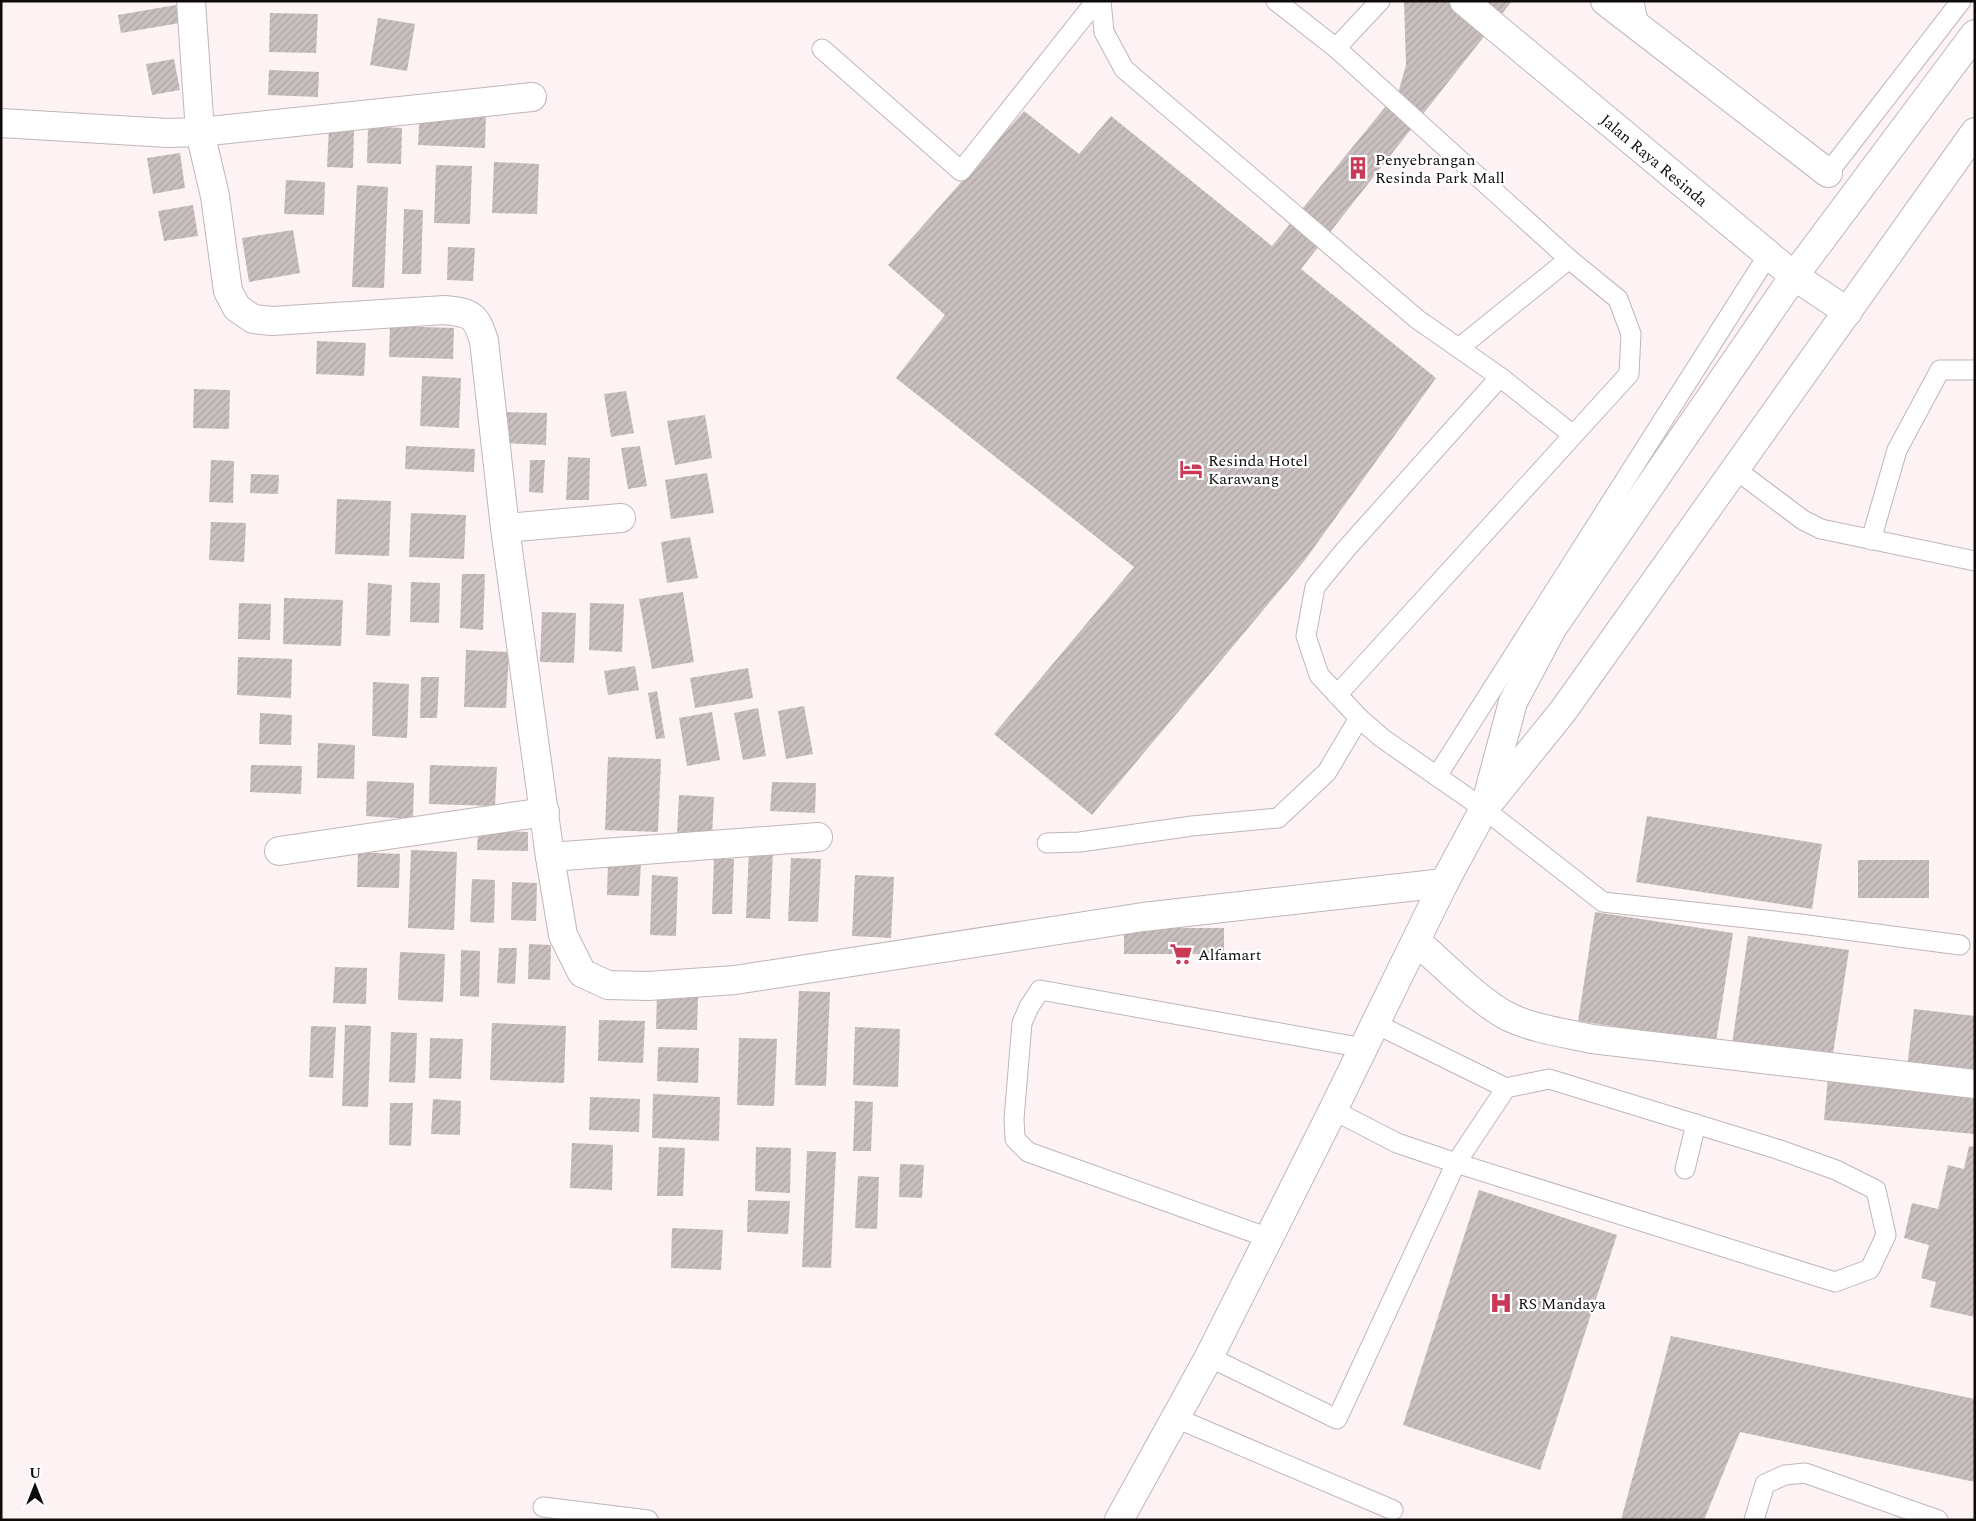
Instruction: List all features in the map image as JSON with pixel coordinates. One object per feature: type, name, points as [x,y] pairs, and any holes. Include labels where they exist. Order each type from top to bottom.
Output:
[{"type":"street","points":[[191,1],[200,132],[215,196],[228,291],[237,308],[254,320],[272,321],[445,310],[466,312],[479,324],[484,341],[505,528],[550,857],[563,935],[582,973],[608,985],[648,986],[736,980],[1143,917],[1444,883]]},
{"type":"street","name":"Jalan Raya Resinda","points":[[1464,1],[1768,255],[1794,276],[1848,312]]},
{"type":"street","points":[[1605,1],[1636,14],[1828,173]]},
{"type":"street","points":[[1484,809],[1512,702],[1553,627],[1794,276],[1975,34]]},
{"type":"street","points":[[1,123],[168,133],[200,132],[532,97]]},
{"type":"street","points":[[1124,1518],[1209,1357],[1334,1110],[1444,883],[1484,809],[1563,711],[1975,132]]},
{"type":"street","points":[[505,528],[621,518]]},
{"type":"street","points":[[279,851],[545,812]]},
{"type":"street","points":[[550,857],[818,837]]},
{"type":"street","points":[[1416,941],[1486,1002],[1510,1017],[1536,1026],[1592,1039],[1975,1084]]},
{"type":"lane","points":[[822,49],[961,171],[1096,1]]},
{"type":"lane","points":[[1101,1],[1104,32],[1124,69],[1417,320],[1500,377],[1573,435]]},
{"type":"lane","points":[[1276,1],[1336,48],[1569,259],[1618,299],[1631,334],[1628,374],[1337,695]]},
{"type":"lane","points":[[1336,48],[1380,1]]},
{"type":"lane","points":[[1828,173],[1961,1]]},
{"type":"lane","points":[[1436,776],[1768,255]]},
{"type":"lane","points":[[1459,348],[1569,259]]},
{"type":"lane","points":[[1871,540],[1897,450],[1940,370],[1975,370]]},
{"type":"lane","points":[[1500,377],[1346,549],[1316,587],[1306,636],[1319,675],[1359,718],[1382,738],[1484,809],[1603,902],[1960,945]]},
{"type":"lane","points":[[1735,469],[1802,520],[1821,529],[1975,561]]},
{"type":"lane","points":[[1047,843],[1080,842],[1192,826],[1278,818],[1327,772],[1359,718]]},
{"type":"lane","points":[[1269,1238],[1028,1152],[1015,1139],[1014,1119],[1022,1023],[1029,1007],[1040,990],[1364,1048]]},
{"type":"lane","points":[[1334,1110],[1397,1143],[1835,1282],[1870,1269],[1886,1234],[1876,1190],[1836,1170],[1802,1160],[1777,1149],[1549,1079],[1506,1088],[1376,1024]]},
{"type":"lane","points":[[1209,1357],[1337,1419],[1456,1162],[1506,1088]]},
{"type":"lane","points":[[1685,1169],[1696,1124]]},
{"type":"lane","points":[[1176,1418],[1393,1510]]},
{"type":"lane","points":[[1754,1520],[1765,1484],[1784,1475],[1805,1473],[1938,1520]]},
{"type":"lane","points":[[543,1508],[648,1520]]},
{"type":"building","name":"Resinda Hotel Karawang","points":[[1404,1],[1512,1],[1301,269],[1436,378],[1305,560],[1092,815],[994,734],[1134,567],[896,378],[945,315],[888,265],[1024,111],[1079,154],[1111,116],[1272,246],[1399,90],[1406,65]]},
{"type":"building","points":[[176,5],[180,23],[121,33],[118,15]]},
{"type":"building","points":[[270,13],[318,14],[316,53],[269,52]]},
{"type":"building","points":[[378,18],[415,24],[407,71],[370,65]]},
{"type":"building","points":[[174,59],[180,90],[152,95],[146,64]]},
{"type":"building","points":[[269,70],[319,72],[318,97],[268,95]]},
{"type":"building","points":[[420,110],[486,113],[485,148],[418,145]]},
{"type":"building","points":[[368,126],[402,128],[401,164],[367,163]]},
{"type":"building","points":[[329,128],[354,129],[353,168],[327,167]]},
{"type":"building","points":[[180,153],[185,188],[153,194],[147,158]]},
{"type":"building","points":[[494,162],[539,164],[537,214],[492,213]]},
{"type":"building","points":[[436,165],[472,166],[470,224],[434,223]]},
{"type":"building","points":[[286,180],[325,182],[324,215],[284,214]]},
{"type":"building","points":[[357,185],[388,187],[384,288],[352,287]]},
{"type":"building","points":[[193,205],[198,236],[164,241],[158,211]]},
{"type":"building","points":[[404,209],[423,210],[421,274],[402,274]]},
{"type":"building","points":[[293,230],[300,273],[249,282],[242,238]]},
{"type":"building","points":[[448,247],[475,248],[473,281],[447,280]]},
{"type":"building","points":[[390,326],[454,328],[453,359],[389,357]]},
{"type":"building","points":[[317,341],[366,343],[364,376],[316,374]]},
{"type":"building","points":[[422,376],[461,378],[459,428],[420,426]]},
{"type":"building","points":[[194,389],[230,390],[229,429],[193,428]]},
{"type":"building","points":[[626,391],[634,433],[611,437],[604,394]]},
{"type":"building","points":[[501,412],[547,413],[546,445],[500,443]]},
{"type":"building","points":[[705,415],[712,458],[675,465],[667,421]]},
{"type":"building","points":[[406,446],[475,449],[474,472],[405,469]]},
{"type":"building","points":[[640,446],[647,486],[628,489],[621,448]]},
{"type":"building","points":[[568,457],[590,458],[589,500],[566,500]]},
{"type":"building","points":[[211,460],[234,461],[233,503],[209,502]]},
{"type":"building","points":[[530,460],[545,460],[543,493],[529,492]]},
{"type":"building","points":[[707,473],[714,513],[671,519],[665,480]]},
{"type":"building","points":[[251,474],[279,475],[278,494],[250,493]]},
{"type":"building","points":[[337,499],[391,501],[389,556],[335,554]]},
{"type":"building","points":[[411,513],[466,515],[464,559],[409,557]]},
{"type":"building","points":[[211,522],[246,523],[244,562],[209,560]]},
{"type":"building","points":[[690,537],[698,578],[667,583],[661,542]]},
{"type":"building","points":[[462,574],[485,574],[483,630],[460,628]]},
{"type":"building","points":[[411,582],[440,583],[439,623],[410,622]]},
{"type":"building","points":[[368,583],[392,585],[390,636],[366,635]]},
{"type":"building","points":[[683,592],[694,662],[652,669],[639,599]]},
{"type":"building","points":[[284,598],[343,600],[341,646],[283,644]]},
{"type":"building","points":[[239,603],[271,604],[270,640],[238,639]]},
{"type":"building","points":[[590,603],[624,604],[622,652],[589,650]]},
{"type":"building","points":[[542,612],[576,613],[574,663],[540,662]]},
{"type":"building","points":[[466,650],[509,652],[506,708],[464,707]]},
{"type":"building","points":[[238,657],[292,659],[291,698],[237,695]]},
{"type":"building","points":[[635,666],[639,690],[608,695],[604,671]]},
{"type":"building","points":[[748,668],[753,698],[695,708],[690,678]]},
{"type":"building","points":[[421,677],[439,677],[437,718],[420,718]]},
{"type":"building","points":[[373,682],[409,684],[407,738],[372,736]]},
{"type":"building","points":[[657,691],[665,738],[656,739],[648,693]]},
{"type":"building","points":[[804,706],[813,754],[786,759],[778,711]]},
{"type":"building","points":[[758,708],[766,756],[743,760],[734,713]]},
{"type":"building","points":[[712,712],[720,760],[687,766],[679,718]]},
{"type":"building","points":[[260,713],[292,715],[291,745],[259,744]]},
{"type":"building","points":[[318,743],[355,745],[354,779],[317,778]]},
{"type":"building","points":[[608,757],[661,759],[658,832],[605,830]]},
{"type":"building","points":[[251,765],[302,766],[301,794],[250,792]]},
{"type":"building","points":[[430,765],[497,767],[495,806],[429,804]]},
{"type":"building","points":[[367,781],[414,783],[413,819],[366,816]]},
{"type":"building","points":[[772,782],[816,783],[815,813],[770,811]]},
{"type":"building","points":[[679,795],[714,797],[712,836],[677,834]]},
{"type":"building","points":[[1647,816],[1822,844],[1812,909],[1636,882]]},
{"type":"building","points":[[478,830],[528,832],[528,851],[477,850]]},
{"type":"building","points":[[749,849],[773,850],[770,919],[746,918]]},
{"type":"building","points":[[411,850],[457,852],[454,930],[408,928]]},
{"type":"building","points":[[358,852],[400,854],[399,888],[357,887]]},
{"type":"building","points":[[714,858],[734,859],[732,914],[712,914]]},
{"type":"building","points":[[791,858],[821,859],[818,922],[788,921]]},
{"type":"building","points":[[1858,860],[1929,860],[1929,898],[1858,898]]},
{"type":"building","points":[[608,862],[641,863],[639,896],[607,895]]},
{"type":"building","points":[[652,875],[678,877],[676,936],[650,935]]},
{"type":"building","points":[[855,875],[894,877],[891,938],[852,936]]},
{"type":"building","points":[[472,879],[495,880],[494,923],[470,922]]},
{"type":"building","points":[[512,882],[537,883],[536,921],[511,920]]},
{"type":"building","points":[[1595,912],[1733,933],[1716,1042],[1578,1021]]},
{"type":"building","points":[[1124,928],[1224,928],[1224,954],[1124,954]]},
{"type":"building","points":[[1748,936],[1849,950],[1832,1060],[1732,1044]]},
{"type":"building","points":[[529,944],[551,945],[550,980],[528,979]]},
{"type":"building","points":[[499,948],[517,948],[515,984],[497,983]]},
{"type":"building","points":[[461,950],[480,951],[479,997],[460,996]]},
{"type":"building","points":[[400,952],[445,954],[443,1002],[398,1000]]},
{"type":"building","points":[[335,967],[367,968],[366,1004],[333,1003]]},
{"type":"building","points":[[799,991],[830,992],[826,1086],[795,1085]]},
{"type":"building","points":[[657,995],[698,997],[697,1030],[656,1029]]},
{"type":"building","points":[[1914,1009],[1975,1016],[1975,1076],[1907,1068]]},
{"type":"building","points":[[599,1020],[645,1021],[643,1063],[598,1061]]},
{"type":"building","points":[[492,1023],[566,1026],[564,1083],[490,1080]]},
{"type":"building","points":[[345,1025],[371,1026],[368,1107],[342,1106]]},
{"type":"building","points":[[311,1026],[336,1027],[333,1078],[309,1077]]},
{"type":"building","points":[[855,1027],[900,1029],[898,1087],[853,1085]]},
{"type":"building","points":[[391,1032],[417,1033],[415,1083],[389,1082]]},
{"type":"building","points":[[430,1038],[463,1039],[461,1079],[429,1078]]},
{"type":"building","points":[[739,1038],[777,1039],[774,1106],[737,1105]]},
{"type":"building","points":[[658,1047],[699,1048],[698,1083],[657,1081]]},
{"type":"building","points":[[1828,1076],[1975,1090],[1975,1134],[1824,1120]]},
{"type":"building","points":[[653,1094],[720,1097],[719,1141],[652,1138]]},
{"type":"building","points":[[590,1097],[640,1099],[639,1132],[589,1130]]},
{"type":"building","points":[[433,1099],[461,1101],[460,1135],[431,1134]]},
{"type":"building","points":[[855,1101],[873,1102],[871,1151],[853,1151]]},
{"type":"building","points":[[390,1103],[413,1103],[411,1146],[389,1145]]},
{"type":"building","points":[[572,1143],[613,1145],[612,1190],[570,1188]]},
{"type":"building","points":[[1969,1146],[1975,1147],[1975,1317],[1930,1307],[1936,1282],[1921,1278],[1929,1245],[1904,1238],[1912,1203],[1938,1209],[1948,1165],[1964,1169]]},
{"type":"building","points":[[659,1147],[685,1148],[683,1196],[657,1196]]},
{"type":"building","points":[[756,1147],[791,1148],[790,1193],[755,1191]]},
{"type":"building","points":[[807,1151],[836,1152],[831,1268],[802,1267]]},
{"type":"building","points":[[900,1164],[924,1165],[922,1198],[899,1197]]},
{"type":"building","points":[[858,1176],[879,1177],[877,1229],[855,1228]]},
{"type":"building","points":[[1479,1190],[1617,1235],[1540,1470],[1403,1425]]},
{"type":"building","points":[[748,1200],[790,1201],[788,1234],[747,1232]]},
{"type":"building","points":[[672,1228],[723,1230],[721,1270],[671,1268]]},
{"type":"building","points":[[1671,1336],[1975,1399],[1975,1482],[1740,1432],[1704,1520],[1621,1520]]},
{"type":"place","name":"Penyebrangan Resinda Park Mall","points":[[1358,168]]},
{"type":"place","name":"Resinda Hotel Karawang","points":[[1191,469]]},
{"type":"place","name":"Alfamart","points":[[1181,954]]},
{"type":"place","name":"RS Mandaya","points":[[1501,1303]]}]
